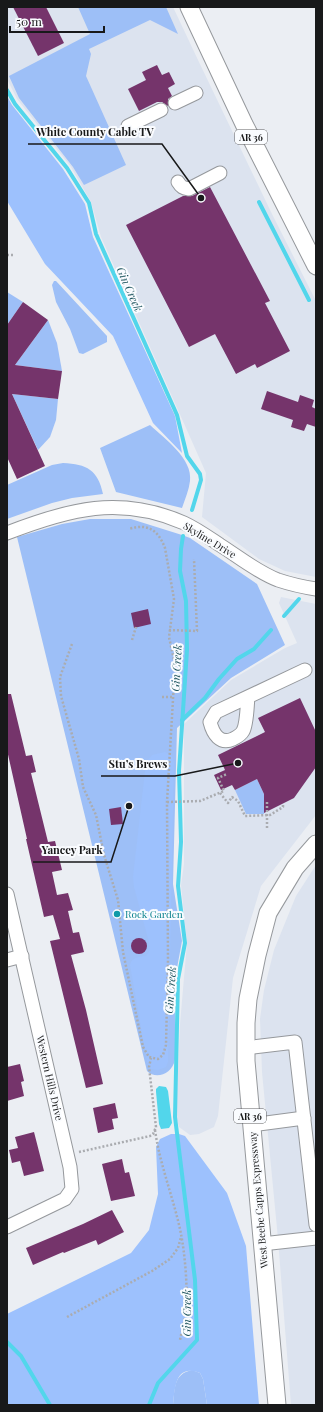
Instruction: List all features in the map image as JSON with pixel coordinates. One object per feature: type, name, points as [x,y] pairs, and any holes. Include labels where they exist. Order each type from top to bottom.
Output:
[{"type":"main road","name":"AR 36","points":[[189,7],[244,124],[316,266]]},
{"type":"main road","name":"West Beebe Capps Expressway","points":[[276,1405],[245,1048],[248,999],[257,955],[268,913],[295,868],[316,844]]},
{"type":"street","points":[[175,103],[196,93]]},
{"type":"street","points":[[128,126],[161,110]]},
{"type":"street","points":[[178,182],[184,188],[189,188],[220,173]]},
{"type":"street","name":"Skyline Drive","points":[[7,533],[76,510],[116,507],[146,512],[162,515],[184,523],[277,579],[303,587],[316,589]]},
{"type":"street","points":[[248,697],[306,670]]},
{"type":"street","name":"Western Hills Drive","points":[[7,894],[68,1155],[72,1178],[72,1189],[65,1199],[7,1227]]},
{"type":"street","points":[[7,960],[22,956]]},
{"type":"street","points":[[245,1048],[295,1042],[316,1225]]},
{"type":"street","points":[[251,1125],[304,1118]]},
{"type":"street","points":[[262,1244],[316,1238]]},
{"type":"path","points":[[7,255],[13,255]]},
{"type":"path","points":[[72,644],[60,677],[61,696],[79,759],[83,787],[96,815],[104,856],[118,900],[123,952],[143,1046],[147,1055],[158,1060],[166,1051],[168,960],[167,802],[175,665],[169,630],[174,599],[162,541],[151,529],[136,527],[129,529]]},
{"type":"path","points":[[169,630],[197,631],[194,559]]},
{"type":"path","points":[[132,640],[136,627]]},
{"type":"path","points":[[162,697],[173,697]]},
{"type":"path","points":[[167,802],[200,801],[220,793],[224,791],[218,778],[227,774]]},
{"type":"path","points":[[220,793],[228,803],[232,797],[238,801],[245,816],[270,816],[283,807],[283,803]]},
{"type":"path","points":[[266,828],[267,800]]},
{"type":"path","points":[[151,1058],[149,1072],[155,1130],[159,1155],[181,1235],[186,1278],[186,1310],[180,1340]]},
{"type":"path","points":[[68,1155],[150,1136],[155,1130]]},
{"type":"path","points":[[67,1317],[152,1271],[170,1259],[178,1248],[181,1235]]},
{"type":"shaded area","points":[[7,7],[173,7],[272,214],[316,301],[316,577],[285,571],[259,559],[202,517],[206,473],[101,237],[91,202],[71,167],[17,99],[7,79]]},
{"type":"shaded area","points":[[78,7],[166,7],[178,34],[150,20],[89,49],[91,54],[86,76],[126,165],[84,185],[73,167],[19,98],[9,76],[90,34]]},
{"type":"shaded area","points":[[7,96],[12,105],[63,169],[85,204],[93,237],[175,416],[182,453],[153,423],[113,336],[45,264],[7,201]]},
{"type":"shaded area","points":[[54,281],[56,281],[107,336],[107,342],[83,354],[79,353],[70,329],[56,302],[52,285]]},
{"type":"shaded area","points":[[7,292],[23,302],[7,325]]},
{"type":"shaded area","points":[[48,320],[57,343],[62,371],[15,365]]},
{"type":"shaded area","points":[[12,394],[58,399],[56,420],[50,437],[38,450]]},
{"type":"shaded area","points":[[150,425],[177,450],[187,465],[190,473],[190,481],[182,508],[116,492],[100,448]]},
{"type":"shaded area","points":[[63,463],[79,465],[90,470],[98,479],[103,494],[72,498],[52,503],[7,519],[7,485],[52,465]]},
{"type":"shaded area","points":[[90,519],[131,519],[190,538],[257,584],[285,645],[231,678],[177,728],[173,884],[182,941],[175,979],[175,1060],[171,1069],[159,1075],[151,1074],[147,1071],[17,537],[62,524]]},
{"type":"shaded area","points":[[281,597],[316,604],[316,815],[261,886],[233,978],[218,1116],[214,1127],[199,1134],[190,1135],[179,1127],[176,1117],[180,1024],[187,943],[181,885],[184,864],[184,724],[231,680],[285,648],[297,643],[279,603]]},
{"type":"shaded area","points":[[165,752],[172,756],[174,761],[168,1062],[166,1067],[158,1070],[151,1069],[147,1062],[130,965],[134,959],[146,956],[149,952],[150,946],[134,887],[133,877],[146,762],[152,755]]},
{"type":"shaded area","points":[[257,779],[264,794],[264,814],[246,814],[235,790]]},
{"type":"shaded area","points":[[316,865],[316,1405],[291,1405],[278,1239],[262,1072],[260,1019],[264,990],[274,950],[296,896]]},
{"type":"shaded area","points":[[159,1086],[166,1087],[168,1091],[172,1123],[169,1128],[161,1129],[159,1124],[156,1089]]},
{"type":"shaded area","points":[[171,1134],[185,1136],[227,1193],[246,1246],[259,1405],[207,1405],[203,1379],[200,1373],[186,1371],[181,1374],[178,1379],[173,1405],[7,1405],[7,1314],[131,1253],[149,1230],[158,1194],[156,1147],[160,1139]]},
{"type":"shaded area","points":[[192,1370],[200,1373],[203,1379],[207,1405],[173,1405],[175,1388],[178,1379],[181,1375]]},
{"type":"building","points":[[13,7],[46,7],[64,43],[38,56]]},
{"type":"building","points":[[157,65],[162,75],[169,72],[175,84],[168,88],[172,96],[168,99],[168,106],[162,102],[157,102],[139,111],[128,89],[146,80],[142,72]]},
{"type":"building","points":[[210,187],[270,301],[265,303],[290,351],[257,368],[255,364],[236,374],[215,334],[189,347],[126,225],[183,196],[192,196]]},
{"type":"building","points":[[23,302],[48,320],[15,365],[62,371],[58,399],[12,394],[45,466],[17,479],[7,457],[7,325]]},
{"type":"building","points":[[267,391],[298,402],[300,395],[314,400],[312,407],[316,409],[316,427],[307,424],[304,431],[291,427],[293,420],[261,409]]},
{"type":"building","points":[[148,609],[151,624],[134,628],[131,613]]},
{"type":"building","points":[[7,694],[11,694],[26,756],[32,755],[36,772],[31,773],[48,842],[55,841],[62,870],[52,872],[57,895],[68,893],[73,910],[68,911],[73,933],[79,932],[84,952],[71,955],[86,1010],[103,1084],[86,1088],[50,941],[60,939],[53,915],[44,917],[7,750]]},
{"type":"building","points":[[300,698],[316,732],[316,767],[294,798],[264,813],[264,794],[257,779],[235,790],[232,785],[221,790],[214,775],[225,770],[218,755],[265,732],[258,718]]},
{"type":"building","points":[[121,807],[123,824],[111,825],[109,809]]},
{"type":"building","points":[[139,938],[145,940],[147,946],[145,952],[139,954],[133,952],[131,946],[133,940]]},
{"type":"building","points":[[20,1064],[24,1081],[21,1082],[24,1096],[7,1101],[7,1067]]},
{"type":"building","points":[[115,1103],[118,1118],[112,1119],[114,1129],[98,1133],[93,1108]]},
{"type":"building","points":[[34,1132],[44,1171],[24,1176],[20,1161],[12,1163],[9,1150],[18,1148],[15,1137]]},
{"type":"building","points":[[122,1159],[125,1173],[129,1172],[135,1196],[111,1201],[102,1164]]},
{"type":"building","points":[[112,1210],[124,1232],[98,1245],[96,1240],[33,1265],[26,1248]]},
{"type":"waterway","name":"Gin Creek","points":[[7,90],[15,104],[67,168],[89,203],[96,234],[177,415],[187,456],[200,474],[201,480],[192,510]]},
{"type":"waterway","points":[[259,202],[309,300]]},
{"type":"waterway","name":"Gin Creek","points":[[149,1405],[158,1383],[197,1340],[195,1280],[175,1117],[178,979],[185,943],[178,886],[181,842],[179,771],[187,650],[186,601],[180,571],[183,536]]},
{"type":"waterway","points":[[284,616],[299,599]]},
{"type":"waterway","points":[[182,720],[205,698],[219,679],[237,659],[254,649],[271,630]]},
{"type":"waterway","points":[[7,1342],[21,1356],[50,1405]]},
{"type":"place","name":"White County Cable TV","points":[[201,198]]},
{"type":"place","name":"Stu’s Brews","points":[[238,763]]},
{"type":"place","name":"Yancey Park","points":[[129,806]]},
{"type":"place","name":"Rock Garden","points":[[117,914]]}]
